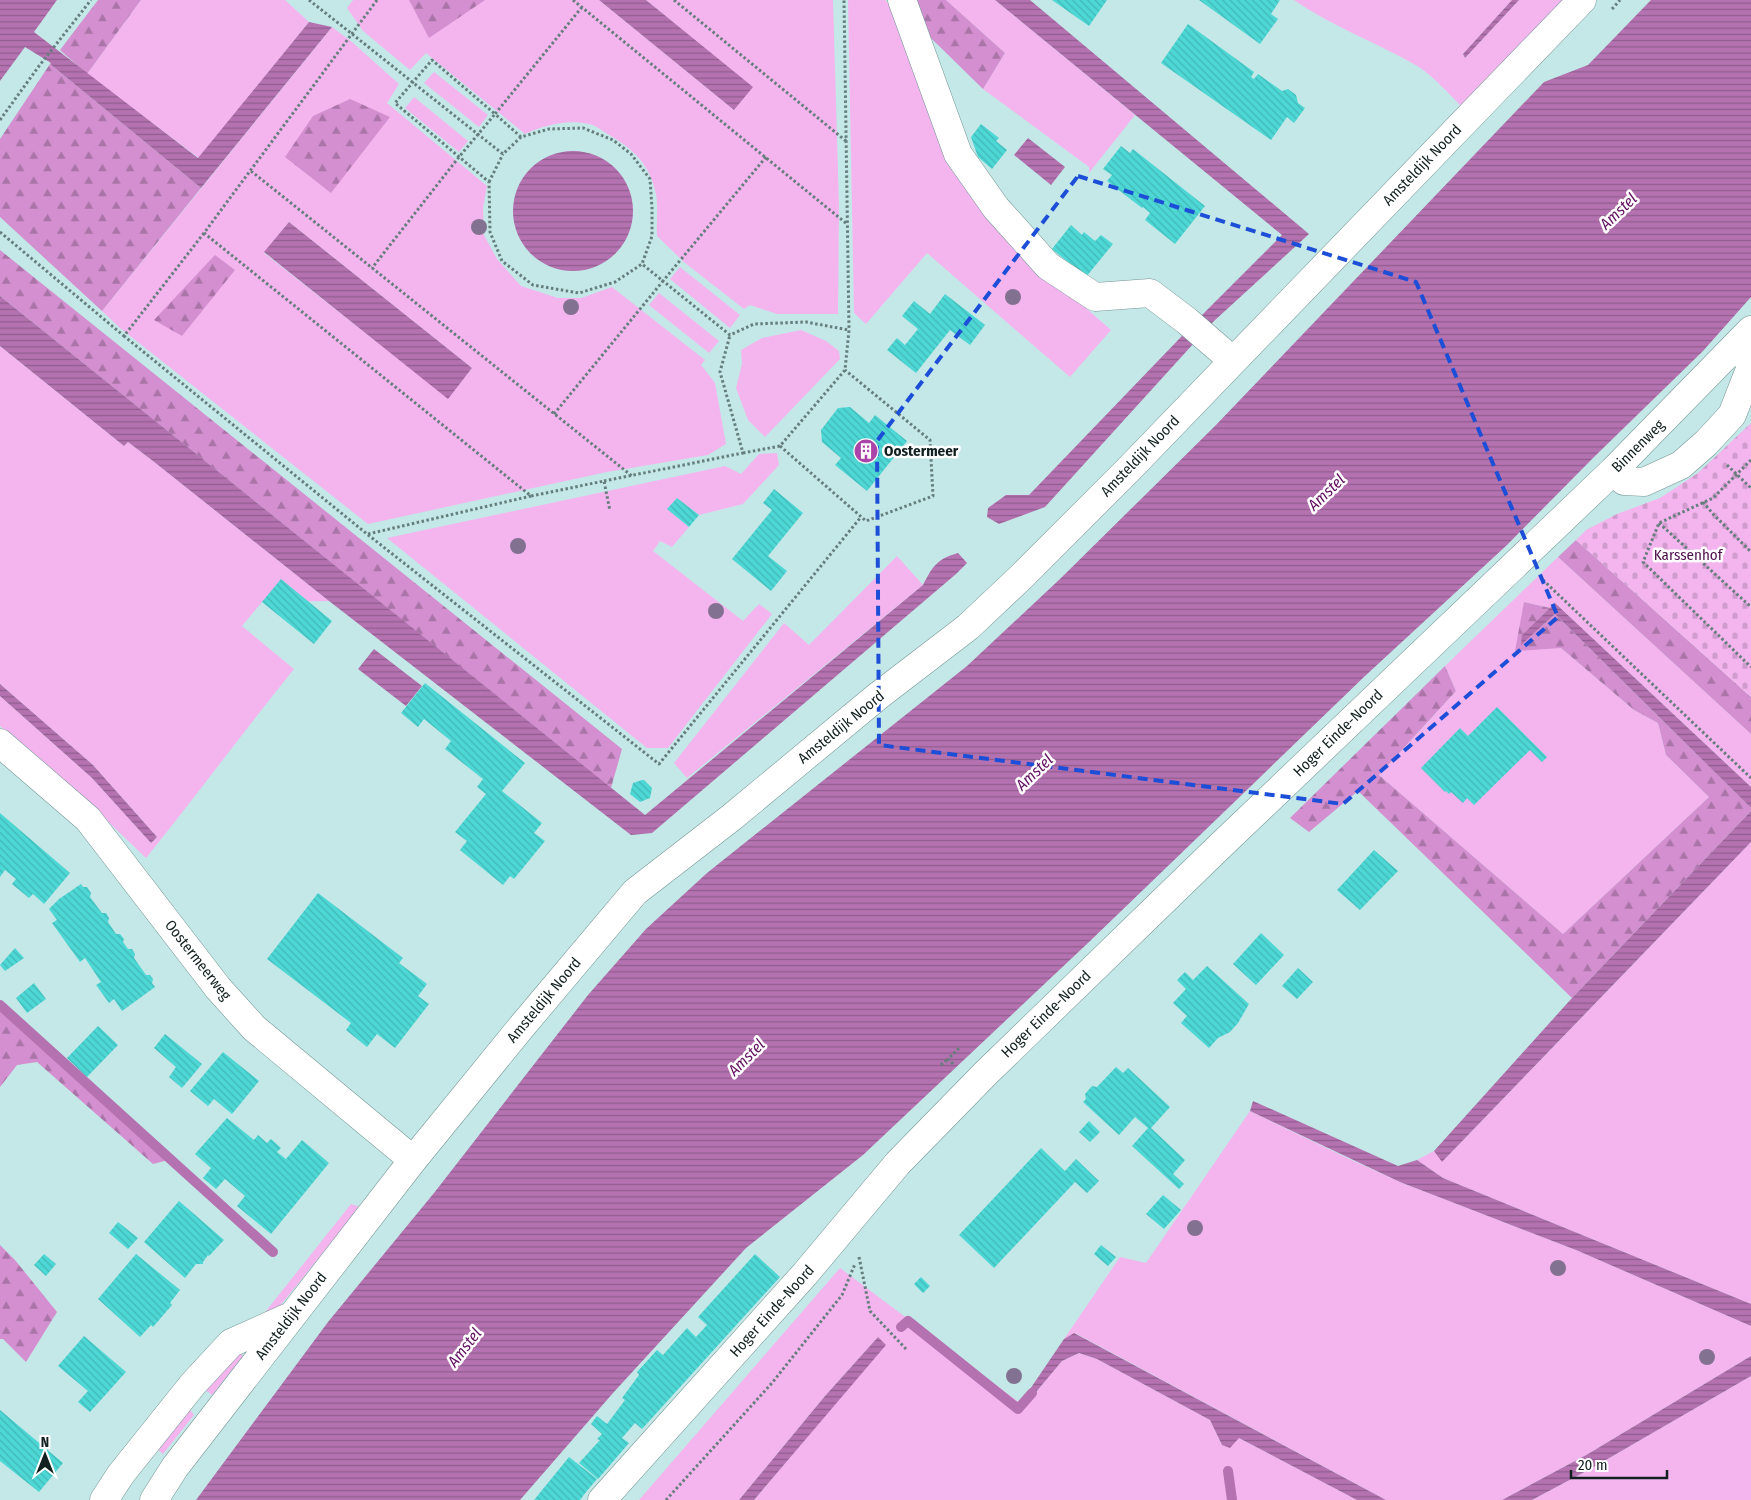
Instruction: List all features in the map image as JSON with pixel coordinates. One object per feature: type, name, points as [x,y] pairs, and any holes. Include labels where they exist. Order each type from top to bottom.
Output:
[{"type":"street","points":[[902,0],[958,154],[996,208],[1048,266],[1095,297],[1150,293],[1232,360]]},
{"type":"street","name":"Amsteldijk Noord","points":[[155,1498],[174,1467],[413,1160],[523,1024],[635,892],[732,817],[878,696],[968,627],[1028,570],[1582,0]]},
{"type":"street","points":[[1613,471],[1624,481],[1644,482],[1681,465],[1706,443],[1732,415],[1750,369],[1745,337]]},
{"type":"street","name":"Binnenweg","points":[[1523,558],[1613,471],[1745,337]]},
{"type":"street","name":"Hoger Einde-Noord","points":[[602,1500],[805,1274],[898,1163],[986,1073],[1203,862],[1523,558]]},
{"type":"street","name":"Oostermeerweg","points":[[0,743],[88,819],[218,988],[254,1028],[413,1160]]},
{"type":"street","points":[[104,1500],[121,1474],[193,1384],[231,1343],[292,1316]]},
{"type":"street","points":[[121,1474],[155,1498]]},
{"type":"path","points":[[0,120],[39,66],[91,0]]},
{"type":"path","points":[[309,0],[502,154]]},
{"type":"path","points":[[124,336],[251,171],[350,34],[377,0]]},
{"type":"path","points":[[573,0],[847,224]]},
{"type":"path","points":[[674,0],[846,141]]},
{"type":"path","points":[[367,534],[530,496],[780,446],[845,370],[849,330],[844,0]]},
{"type":"path","points":[[372,268],[459,157],[582,7]]},
{"type":"path","points":[[489,182],[395,103],[432,60],[521,137]]},
{"type":"path","points":[[583,128],[613,140],[631,154],[650,179],[652,236],[642,264],[615,282],[579,293],[533,285],[502,261],[490,232],[489,182],[502,154],[521,137],[549,129],[583,128]]},
{"type":"path","points":[[554,414],[766,157]]},
{"type":"path","points":[[251,171],[632,476]]},
{"type":"path","points":[[0,232],[124,336],[367,534],[659,764],[861,517]]},
{"type":"path","points":[[204,233],[530,496]]},
{"type":"path","points":[[642,264],[730,335]]},
{"type":"path","points":[[730,335],[754,324],[806,322],[849,330]]},
{"type":"path","points":[[730,335],[720,372],[743,453]]},
{"type":"path","points":[[780,446],[866,521],[933,496],[930,440],[845,370]]},
{"type":"path","points":[[1751,460],[1713,498],[1659,523],[1644,562],[1751,666]]},
{"type":"path","points":[[604,481],[610,511]]},
{"type":"path","points":[[1703,502],[1751,552]]},
{"type":"path","points":[[1659,523],[1751,607]]},
{"type":"path","points":[[1523,558],[1540,577],[1751,778]]},
{"type":"path","points":[[941,1065],[960,1047]]},
{"type":"path","points":[[948,1059],[959,1069]]},
{"type":"path","points":[[666,1500],[772,1383],[842,1295],[859,1255]]},
{"type":"highlighted area","points":[[1078,176],[1416,282],[1558,617],[1343,804],[879,745],[877,441]]},
{"type":"green space","points":[[98,0],[141,0],[87,74],[60,50]]},
{"type":"green space","points":[[141,0],[285,0],[309,22],[199,158],[87,74]]},
{"type":"green space","points":[[353,0],[599,0],[734,110],[752,87],[646,0],[833,0],[839,206],[838,314],[777,314],[750,305],[744,309],[685,263],[657,236],[657,201],[652,180],[637,156],[615,138],[596,126],[573,122],[540,128],[525,134],[426,53],[410,70],[363,31],[347,8]]},
{"type":"green space","points":[[409,0],[485,0],[429,38]]},
{"type":"green space","points":[[848,0],[885,0],[896,11],[1031,260],[1111,330],[1070,377],[927,253],[866,324],[854,313]]},
{"type":"green space","points":[[892,0],[946,0],[1005,53],[983,89]]},
{"type":"green space","points":[[946,0],[995,0],[1135,115],[1089,173],[1089,167],[983,89],[1005,53]]},
{"type":"green space","points":[[1294,0],[1512,0],[1463,54],[1465,58],[1519,0],[1563,0],[1461,106],[1419,67],[1340,27]]},
{"type":"green space","points":[[332,27],[352,42],[399,84],[387,103],[487,186],[483,208],[484,235],[497,259],[521,286],[558,298],[581,298],[612,287],[705,360],[701,365],[715,383],[726,444],[708,455],[607,472],[368,524],[120,328],[102,311]],"holes":[[[289,222],[472,368],[448,398],[264,253]]]},
{"type":"green space","points":[[50,64],[201,188],[102,311],[0,217],[0,139]]},
{"type":"green space","points":[[434,72],[488,115],[479,127],[424,83]]},
{"type":"green space","points":[[414,97],[468,141],[459,152],[405,108]]},
{"type":"green space","points":[[350,99],[390,117],[331,193],[285,157],[313,116]]},
{"type":"green space","points":[[0,250],[622,749],[611,788],[0,296]]},
{"type":"green space","points":[[215,255],[235,270],[182,336],[154,320]]},
{"type":"green space","points":[[680,267],[740,315],[730,328],[670,279]]},
{"type":"green space","points":[[659,293],[719,341],[709,353],[649,305]]},
{"type":"green space","points":[[801,330],[826,341],[839,351],[840,359],[765,437],[748,420],[736,388],[742,364],[741,350],[762,338]]},
{"type":"green space","points":[[0,346],[124,446],[128,442],[329,601],[262,602],[242,626],[294,669],[146,858],[98,812],[0,726],[0,696],[92,778],[151,843],[157,837],[93,765],[0,684]]},
{"type":"green space","name":"Karssenhof","points":[[1751,423],[1751,697],[1576,540],[1586,530],[1617,514],[1660,498],[1698,473]]},
{"type":"green space","points":[[777,453],[779,465],[743,504],[699,515],[677,498],[668,509],[689,527],[672,547],[660,541],[653,551],[743,621],[759,604],[772,614],[668,748],[647,748],[387,538],[725,466],[741,474],[759,454]]},
{"type":"green space","points":[[1576,540],[1751,697],[1751,734],[1558,557]]},
{"type":"green space","points":[[897,556],[923,585],[687,778],[674,763],[784,623],[809,645]]},
{"type":"green space","points":[[1558,557],[1751,734],[1751,787],[1555,603],[1550,608],[1524,602],[1561,648],[1634,710],[1658,723],[1666,755],[1709,797],[1563,934],[1379,775],[1456,691],[1445,666]]},
{"type":"green space","points":[[1524,602],[1550,608],[1522,635],[1522,644],[1555,614],[1751,808],[1751,811],[1572,998],[1358,791],[1309,832],[1290,818],[1445,666],[1456,691],[1379,775],[1563,934],[1709,797],[1666,755],[1658,723],[1634,710],[1561,648],[1515,651]]},
{"type":"green space","points":[[1751,842],[1751,1304],[1443,1178],[1417,1160],[1434,1151],[1443,1161]]},
{"type":"green space","points":[[0,1006],[168,1160],[153,1164],[37,1062],[17,1065],[0,1087]]},
{"type":"green space","points":[[1250,1111],[1400,1182],[1576,1250],[1751,1326],[1751,1356],[1588,1454],[1502,1500],[1386,1500],[1075,1333],[1064,1339],[1120,1257],[1146,1263]]},
{"type":"green space","points":[[351,1204],[360,1207],[275,1312],[266,1311]]},
{"type":"green space","points":[[0,1245],[15,1260],[57,1312],[26,1362],[3,1339],[0,1339]]},
{"type":"green space","points":[[840,1268],[1020,1403],[1026,1395],[1031,1398],[1062,1361],[1079,1353],[1097,1359],[1210,1420],[1222,1445],[1239,1438],[1357,1500],[754,1500],[885,1345],[878,1337],[825,1396],[739,1500],[639,1500]]},
{"type":"green space","points":[[237,1348],[243,1356],[212,1395],[204,1389]]},
{"type":"green space","points":[[1751,1376],[1751,1500],[1532,1500],[1592,1468]]},
{"type":"green space","points":[[188,1407],[194,1415],[163,1454],[155,1447]]},
{"type":"water","points":[[0,0],[57,0],[34,32],[198,158],[309,22],[332,27],[201,188],[51,63],[25,47],[0,81]]},
{"type":"water","points":[[599,0],[646,0],[753,87],[734,110]]},
{"type":"water","points":[[995,0],[1030,0],[1309,234],[1214,321],[1045,507],[999,524],[987,517],[988,508],[1006,495],[1029,495],[1282,235]]},
{"type":"water","points":[[1512,0],[1519,0],[1465,58],[1463,54]]},
{"type":"water","name":"Amstel","points":[[1651,0],[1751,0],[1751,297],[1703,351],[1507,545],[1365,676],[1089,942],[863,1155],[746,1248],[613,1393],[520,1500],[196,1500],[328,1322],[434,1193],[588,995],[646,929],[707,873],[967,666],[1061,578],[1215,426],[1544,82],[1588,65]]},
{"type":"water","points":[[1028,138],[1065,167],[1051,185],[1014,155]]},
{"type":"water","points":[[573,151],[596,155],[616,168],[629,188],[633,211],[629,234],[616,254],[596,267],[573,271],[550,267],[530,254],[517,234],[513,211],[517,188],[530,168],[550,155]]},
{"type":"water","points":[[289,222],[472,368],[448,399],[264,252]]},
{"type":"water","points":[[0,296],[645,815],[923,585],[936,564],[958,553],[967,563],[652,833],[631,835],[329,601],[153,461],[128,442],[124,446],[0,346]]},
{"type":"water","points":[[1555,603],[1751,787],[1751,808],[1555,614],[1521,645],[1522,635]]},
{"type":"water","points":[[374,649],[422,686],[406,706],[358,669]]},
{"type":"water","points":[[0,684],[93,765],[157,837],[151,843],[92,778],[0,696]]},
{"type":"water","points":[[1751,811],[1751,842],[1442,1162],[1434,1151],[1572,998]]},
{"type":"water","points":[[1253,1101],[1398,1166],[1417,1160],[1443,1178],[1751,1304],[1751,1326],[1576,1250],[1400,1182],[1250,1111]]},
{"type":"water","points":[[1074,1333],[1386,1500],[1357,1500],[1239,1438],[1230,1448],[1222,1445],[1210,1420],[1097,1359],[1079,1353],[1062,1361],[1031,1398],[1026,1395],[1064,1339]]},
{"type":"water","points":[[878,1337],[886,1345],[754,1500],[739,1500],[825,1396]]},
{"type":"water","points":[[1751,1356],[1751,1376],[1592,1468],[1532,1500],[1502,1500],[1588,1454]]},
{"type":"building","points":[[1052,0],[1107,0],[1089,26]]},
{"type":"building","points":[[1199,0],[1280,0],[1271,14],[1278,19],[1260,44]]},
{"type":"building","points":[[1188,24],[1254,72],[1251,77],[1254,79],[1258,74],[1282,91],[1288,89],[1296,95],[1298,103],[1305,108],[1294,123],[1287,117],[1271,140],[1161,63]]},
{"type":"building","points":[[981,124],[999,138],[996,141],[1007,150],[992,169],[978,157],[971,137]]},
{"type":"building","points":[[1121,146],[1130,153],[1133,149],[1205,206],[1175,244],[1145,220],[1150,213],[1107,181],[1112,175],[1103,169]]},
{"type":"building","points":[[1071,225],[1082,235],[1084,232],[1095,241],[1101,235],[1113,244],[1086,277],[1052,249]]},
{"type":"building","points":[[945,294],[985,325],[970,345],[950,330],[916,373],[887,350],[897,338],[905,345],[918,329],[902,316],[914,301],[930,314]]},
{"type":"building","name":"Oostermeer","points":[[850,407],[869,423],[875,415],[907,441],[867,491],[835,465],[841,458],[822,442],[821,430],[838,408]]},
{"type":"building","points":[[774,489],[803,513],[768,556],[787,571],[771,591],[732,559],[772,510],[763,503]]},
{"type":"building","points":[[677,498],[699,515],[689,527],[667,509]]},
{"type":"building","points":[[281,579],[332,621],[314,644],[262,602]]},
{"type":"building","points":[[425,683],[525,763],[502,791],[542,823],[534,833],[545,841],[514,879],[510,876],[503,885],[460,850],[467,841],[455,832],[486,794],[477,787],[483,779],[445,749],[451,741],[424,719],[418,727],[401,713]]},
{"type":"building","points":[[1497,707],[1547,757],[1542,762],[1530,750],[1474,805],[1467,798],[1463,803],[1451,792],[1449,794],[1445,792],[1421,768],[1460,728],[1468,736]]},
{"type":"building","points":[[642,780],[652,788],[650,798],[640,802],[630,794],[633,783]]},
{"type":"building","points":[[0,813],[70,873],[44,904],[33,894],[29,898],[12,884],[16,879],[5,870],[0,877]]},
{"type":"building","points":[[1374,850],[1398,871],[1360,910],[1337,890]]},
{"type":"building","points":[[81,884],[83,887],[87,887],[91,893],[90,897],[102,913],[106,913],[109,918],[108,922],[116,934],[120,934],[124,939],[123,942],[128,949],[132,949],[135,954],[134,958],[146,975],[150,975],[153,979],[152,983],[155,987],[122,1011],[114,999],[109,1003],[96,985],[101,982],[85,958],[80,962],[52,923],[57,920],[49,909],[59,899]]},
{"type":"building","points":[[318,893],[403,958],[399,963],[427,984],[418,996],[429,1004],[395,1048],[377,1034],[367,1047],[346,1030],[351,1023],[267,959]]},
{"type":"building","points":[[1261,933],[1284,955],[1256,985],[1233,964]]},
{"type":"building","points":[[15,948],[24,958],[5,971],[0,965]]},
{"type":"building","points":[[1207,966],[1249,1004],[1238,1023],[1230,1032],[1218,1038],[1209,1048],[1181,1023],[1187,1016],[1173,1003],[1186,989],[1177,980],[1185,972],[1193,980]]},
{"type":"building","points":[[1298,968],[1313,982],[1297,999],[1282,986]]},
{"type":"building","points":[[34,983],[46,999],[27,1013],[16,998]]},
{"type":"building","points":[[98,1026],[118,1045],[87,1077],[67,1058]]},
{"type":"building","points":[[165,1034],[202,1064],[182,1088],[169,1077],[176,1067],[154,1048]]},
{"type":"building","points":[[223,1052],[259,1081],[232,1114],[214,1099],[208,1106],[190,1091]]},
{"type":"building","points":[[1116,1067],[1123,1073],[1128,1068],[1170,1107],[1151,1128],[1185,1160],[1173,1174],[1184,1184],[1179,1189],[1132,1146],[1148,1128],[1135,1117],[1119,1135],[1083,1102],[1086,1099],[1085,1094],[1092,1086],[1097,1087]]},
{"type":"building","points":[[227,1118],[254,1140],[258,1135],[267,1143],[271,1139],[281,1148],[277,1152],[286,1159],[302,1140],[329,1163],[271,1234],[237,1206],[245,1196],[225,1179],[216,1189],[203,1178],[211,1168],[195,1154]]},
{"type":"building","points":[[1089,1121],[1100,1132],[1090,1142],[1079,1132]]},
{"type":"building","points":[[1041,1148],[1065,1171],[1076,1159],[1099,1181],[1087,1193],[1075,1182],[994,1268],[959,1235]]},
{"type":"building","points":[[1163,1195],[1181,1210],[1164,1229],[1146,1214]]},
{"type":"building","points":[[179,1201],[224,1240],[208,1255],[203,1264],[196,1264],[185,1278],[144,1242]]},
{"type":"building","points":[[118,1222],[138,1238],[128,1249],[109,1233]]},
{"type":"building","points":[[1101,1245],[1116,1257],[1108,1266],[1094,1254]]},
{"type":"building","points":[[44,1254],[56,1264],[46,1276],[34,1265]]},
{"type":"building","points":[[136,1254],[180,1290],[170,1303],[172,1305],[153,1327],[151,1325],[140,1337],[98,1299]]},
{"type":"building","points":[[755,1254],[780,1277],[642,1429],[635,1423],[622,1438],[629,1443],[598,1479],[579,1463],[600,1440],[597,1439],[602,1434],[591,1424],[597,1416],[607,1424],[625,1400],[622,1398],[639,1375],[637,1372],[657,1350],[663,1355],[687,1328],[696,1337],[707,1325],[698,1317]]},
{"type":"building","points":[[921,1277],[930,1286],[923,1293],[914,1284]]},
{"type":"building","points":[[84,1336],[126,1372],[90,1412],[78,1402],[88,1391],[58,1366]]},
{"type":"building","points":[[0,1410],[63,1463],[39,1492],[0,1461]]},
{"type":"building","points":[[569,1457],[597,1479],[580,1500],[534,1500]]},
{"type":"waterway","points":[[0,1005],[273,1252]]},
{"type":"waterway","points":[[901,1327],[908,1321],[1018,1409],[1032,1393]]},
{"type":"waterway","points":[[1228,1471],[1232,1500]]},
{"type":"place","name":"Oostermeer","points":[[866,451]]}]
